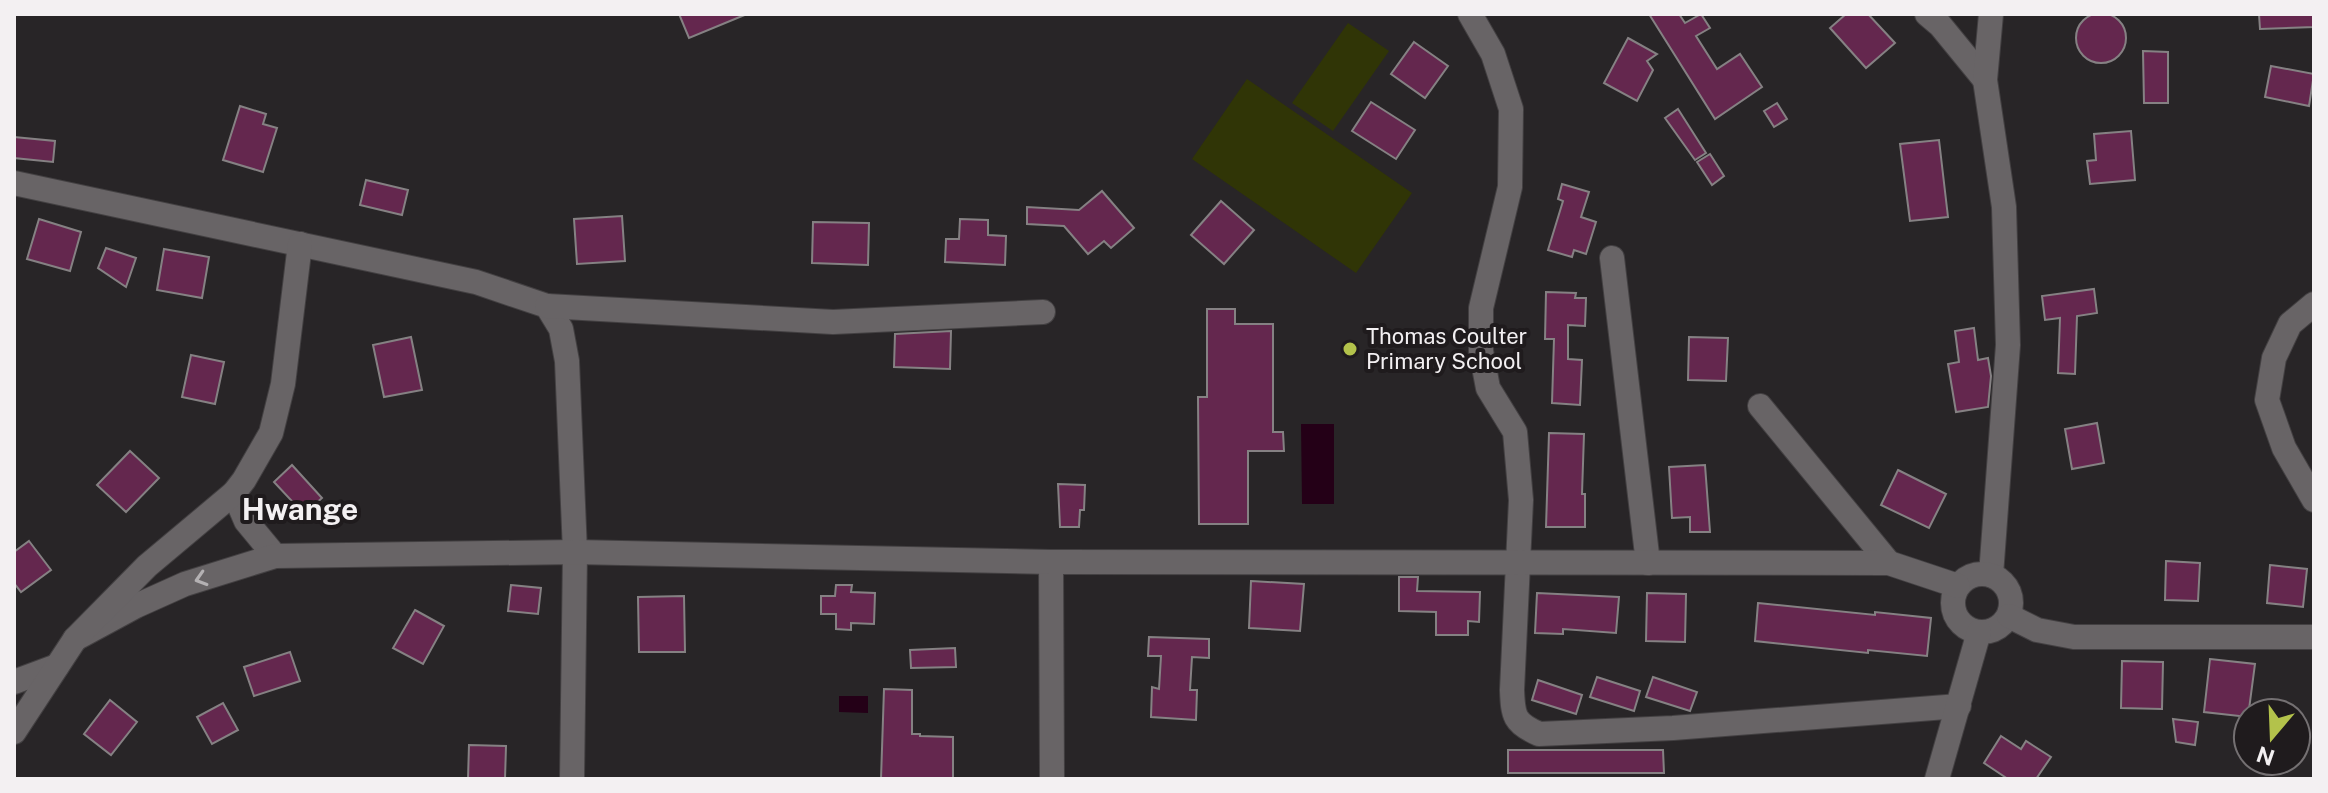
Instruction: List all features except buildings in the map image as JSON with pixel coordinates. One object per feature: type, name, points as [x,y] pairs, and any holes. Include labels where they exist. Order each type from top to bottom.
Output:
[{"type":"street","points":[[1470,14],[1493,54],[1511,109],[1510,187],[1481,308],[1481,351],[1488,388],[1515,432],[1521,500],[1513,710],[1521,726],[1539,734],[1673,728],[1959,706]]},
{"type":"street","points":[[1927,14],[1940,25],[1985,80]]},
{"type":"street","points":[[1991,14],[1985,80],[2004,207],[2008,345],[1991,575]]},
{"type":"street","points":[[14,183],[476,282],[547,306],[833,322],[1043,312]]},
{"type":"street","points":[[14,732],[75,639],[147,566],[234,493],[244,480],[271,433],[283,384],[300,244]]},
{"type":"street","points":[[1612,258],[1648,563]]},
{"type":"street","points":[[2314,304],[2290,324],[2274,358],[2267,400],[2284,448],[2314,500]]},
{"type":"street","points":[[547,306],[561,329],[567,361],[575,552],[572,779]]},
{"type":"street","points":[[1760,406],[1889,563]]},
{"type":"street","points":[[234,493],[246,521],[275,556]]},
{"type":"street","points":[[75,639],[185,584],[275,556],[575,552],[1051,562],[1889,563],[1958,586]]},
{"type":"street","points":[[1051,562],[1052,779]]},
{"type":"street","points":[[1973,575],[1991,575],[2002,581],[2009,591],[2009,616],[1996,628],[1979,632],[1969,629],[1955,614],[1953,595],[1958,586],[1973,575]]},
{"type":"street","points":[[2009,616],[2037,630],[2074,637],[2314,637]]},
{"type":"street","points":[[1937,779],[1979,632]]},
{"type":"street","points":[[14,682],[57,666]]},
{"type":"green space","points":[[1348,23],[1389,51],[1333,131],[1292,103]]},
{"type":"green space","points":[[1247,79],[1412,193],[1356,273],[1192,159]]},
{"type":"shaded area","points":[[1301,424],[1334,424],[1334,504],[1302,504]]},
{"type":"shaded area","points":[[839,696],[868,696],[868,713],[839,712]]},
{"type":"place","name":"Thomas Coulter Primary School","points":[[1350,349]]},
{"type":"district","name":"Hwange","points":[[300,510]]}]
